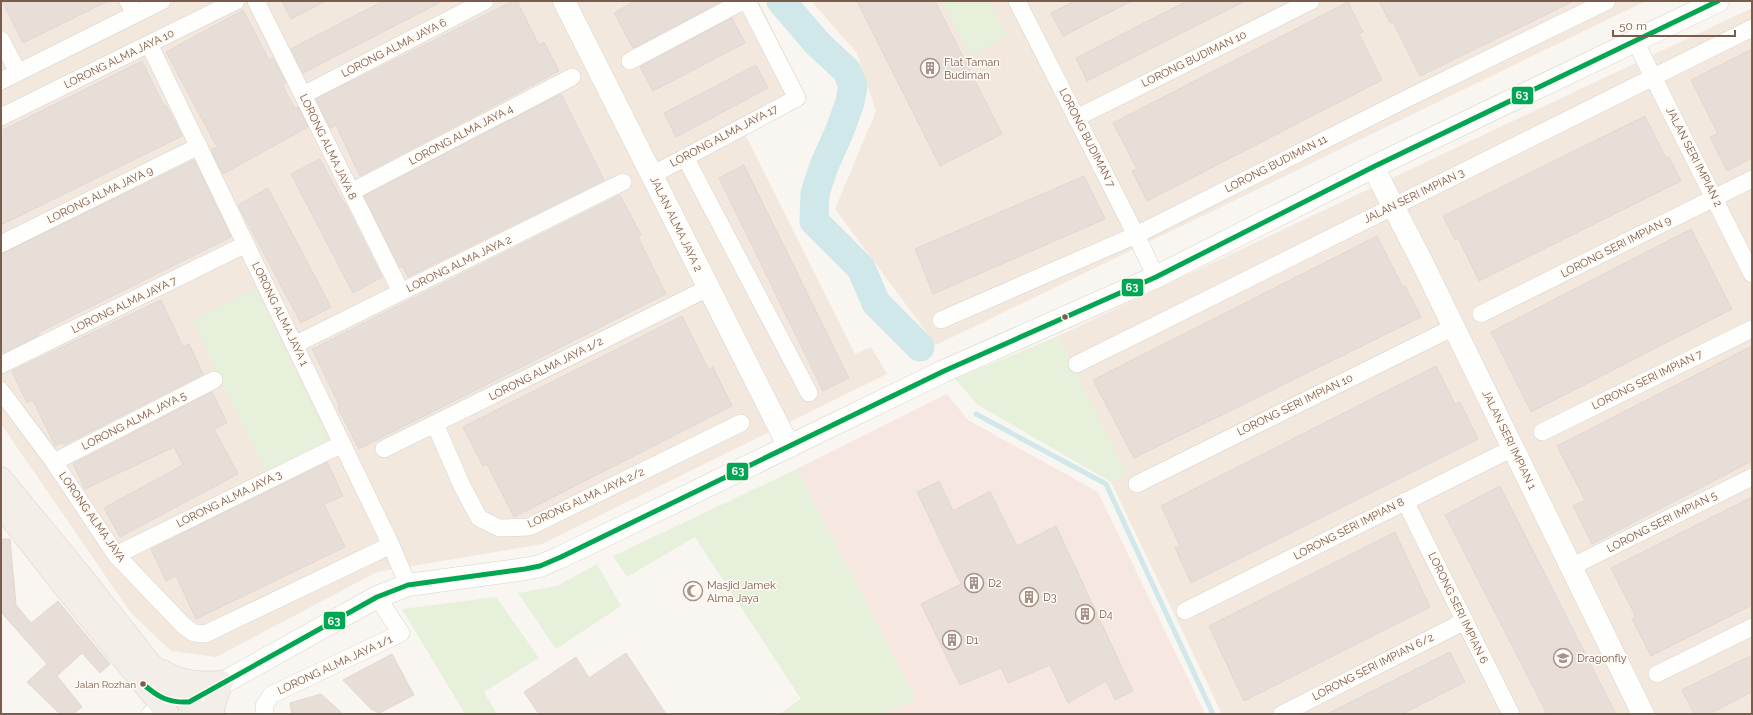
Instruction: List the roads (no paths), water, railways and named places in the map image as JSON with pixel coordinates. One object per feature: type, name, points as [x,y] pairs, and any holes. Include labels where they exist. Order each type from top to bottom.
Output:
[{"type":"main road","points":[[1,478],[80,574],[150,663],[192,710]]},
{"type":"main road","points":[[1,502],[8,527],[57,578],[143,684],[160,712]]},
{"type":"main road","points":[[150,663],[174,677],[185,681],[198,683],[222,682],[214,705],[213,714]]},
{"type":"main road","points":[[143,684],[156,694],[192,710]]},
{"type":"street","points":[[1,81],[132,8],[162,1]]},
{"type":"street","name":"LORONG ALMA JAYA 10","points":[[1,117],[236,1]]},
{"type":"street","name":"LORONG ALMA JAYA 8","points":[[256,1],[401,292]]},
{"type":"street","name":"LORONG ALMA JAYA 6","points":[[303,95],[485,1]]},
{"type":"street","name":"JALAN ALMA JAYA 2","points":[[564,1],[789,447]]},
{"type":"street","points":[[630,61],[743,1]]},
{"type":"street","name":"LORONG ALMA JAYA 17","points":[[652,175],[797,98],[747,1]]},
{"type":"street","name":"LORONG BUDIMAN 7","points":[[1017,1],[1156,277]]},
{"type":"street","name":"LORONG BUDIMAN 10","points":[[1076,118],[1311,1]]},
{"type":"street","name":"LORONG BUDIMAN 11","points":[[941,320],[1136,235],[1399,102],[1607,1]]},
{"type":"street","points":[[192,710],[222,682],[377,598],[408,585],[495,574],[540,566],[944,371],[1156,277],[1373,167],[1635,41],[1706,4]]},
{"type":"street","name":"JALAN SERI IMPIAN 3","points":[[1077,364],[1752,28]]},
{"type":"street","points":[[1,40],[18,72]]},
{"type":"street","name":"JALAN SERI IMPIAN 2","points":[[1635,41],[1752,274]]},
{"type":"street","name":"LORONG ALMA JAYA 1","points":[[149,44],[391,545],[408,585]]},
{"type":"street","name":"LORONG ALMA JAYA 4","points":[[351,192],[572,77]]},
{"type":"street","name":"LORONG ALMA JAYA 9","points":[[1,244],[198,146]]},
{"type":"street","points":[[685,157],[809,393]]},
{"type":"street","name":"JALAN SERI IMPIAN 1","points":[[1373,167],[1454,327],[1643,714]]},
{"type":"street","name":"LORONG SERI IMPIAN 9","points":[[1481,314],[1752,179]]},
{"type":"street","name":"LORONG ALMA JAYA 2","points":[[294,345],[623,182]]},
{"type":"street","name":"LORONG ALMA JAYA 7","points":[[1,366],[246,244]]},
{"type":"street","name":"LORONG ALMA JAYA 1/2","points":[[384,449],[708,288]]},
{"type":"street","name":"LORONG SERI IMPIAN 10","points":[[1137,484],[1454,327]]},
{"type":"street","name":"LORONG SERI IMPIAN 7","points":[[1542,432],[1752,329]]},
{"type":"street","name":"LORONG ALMA JAYA 5","points":[[54,462],[214,380]]},
{"type":"street","name":"LORONG ALMA JAYA","points":[[1,391],[54,462],[116,554],[184,626],[194,633],[205,634],[391,545]]},
{"type":"street","name":"LORONG ALMA JAYA 2/2","points":[[435,424],[462,486],[479,518],[499,528],[529,527],[741,423]]},
{"type":"street","name":"LORONG ALMA JAYA 3","points":[[116,554],[342,444]]},
{"type":"street","name":"LORONG SERI IMPIAN 8","points":[[1185,611],[1513,448]]},
{"type":"street","name":"LORONG SERI IMPIAN 5","points":[[1571,567],[1752,477]]},
{"type":"street","name":"LORONG SERI IMPIAN 6","points":[[1406,501],[1511,714]]},
{"type":"street","name":"LORONG ALMA JAYA 1/1","points":[[265,714],[264,706],[271,695],[401,633],[377,598]]},
{"type":"street","name":"LORONG SERI IMPIAN 6/2","points":[[1282,714],[1465,621]]},
{"type":"street","points":[[1657,674],[1752,627]]},
{"type":"waterway","points":[[781,1],[818,44],[847,71],[853,86],[850,102],[840,130],[824,166],[815,193],[814,221],[861,268],[876,303],[920,347]]},
{"type":"waterway","points":[[976,414],[1106,484],[1213,714]]},
{"type":"place","name":"Flat Taman Budiman","points":[[930,68]]},
{"type":"place","name":"D2","points":[[974,583]]},
{"type":"place","name":"Masjid Jamek Alma Jaya","points":[[693,591]]},
{"type":"place","name":"D3","points":[[1029,597]]},
{"type":"place","name":"D4","points":[[1085,614]]},
{"type":"place","name":"D1","points":[[952,640]]},
{"type":"place","name":"Dragonfly","points":[[1563,658]]},
{"type":"place","name":"Jalan Rozhan","points":[[143,684]]}]
